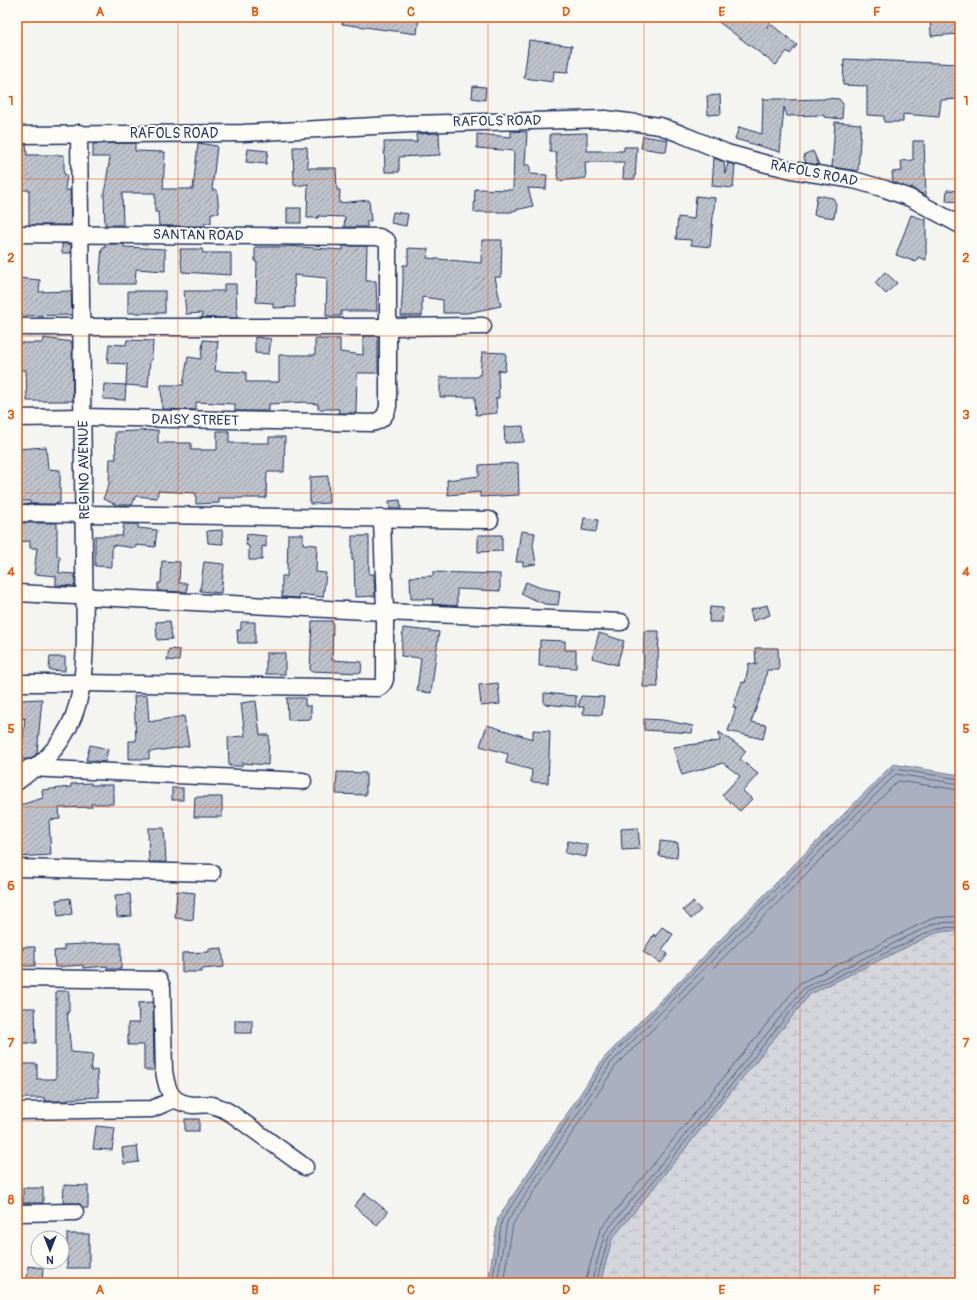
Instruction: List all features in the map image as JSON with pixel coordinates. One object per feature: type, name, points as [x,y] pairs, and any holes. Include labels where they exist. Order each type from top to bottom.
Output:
[{"type":"street","name":"RAFOLS ROAD","points":[[17,135],[79,133],[243,133],[411,124],[605,119],[660,126],[727,153],[806,173],[854,180],[885,189],[910,198],[960,225]]},
{"type":"street","name":"REGINO AVENUE","points":[[17,782],[50,753],[63,738],[78,704],[83,683],[85,597],[79,133]]},
{"type":"street","name":"SANTAN ROAD","points":[[17,234],[379,237],[387,241],[388,246],[389,327]]},
{"type":"street","points":[[17,327],[483,326]]},
{"type":"street","name":"DAISY STREET","points":[[17,418],[83,417],[372,424],[379,422],[387,413],[389,327]]},
{"type":"street","points":[[17,513],[490,520]]},
{"type":"street","points":[[17,683],[382,687],[385,679],[385,612],[382,518]]},
{"type":"street","points":[[17,593],[385,612],[621,622]]},
{"type":"street","points":[[17,768],[303,781]]},
{"type":"street","points":[[17,868],[212,873]]},
{"type":"street","points":[[17,978],[159,980],[162,987],[164,1071],[169,1092],[175,1099],[183,1103],[221,1107],[306,1167]]},
{"type":"street","points":[[17,1111],[147,1109],[162,1105],[175,1099]]},
{"type":"street","points":[[17,1213],[75,1212]]},
{"type":"green space","points":[[939,931],[960,931],[960,1283],[600,1283],[612,1239],[810,994]]},
{"type":"water","points":[[893,764],[960,775],[960,931],[939,931],[810,994],[612,1239],[600,1283],[488,1283],[498,1218],[604,1058]]},
{"type":"building","points":[[342,17],[419,17],[417,34],[342,24]]},
{"type":"building","points":[[712,17],[775,17],[767,27],[769,28],[772,25],[797,45],[790,54],[787,51],[776,65]]},
{"type":"building","points":[[930,17],[960,17],[960,34],[931,36]]},
{"type":"building","points":[[529,40],[572,46],[568,72],[554,71],[553,82],[524,78]]},
{"type":"building","points":[[844,59],[960,64],[960,99],[941,100],[939,117],[903,114],[903,122],[884,122],[884,116],[867,115],[867,86],[843,85]]},
{"type":"building","points":[[473,86],[486,87],[485,100],[472,98]]},
{"type":"building","points":[[720,95],[721,114],[708,115],[707,96]]},
{"type":"building","points":[[826,98],[839,99],[843,104],[842,119],[824,117],[824,115],[787,116],[784,107],[780,152],[735,139],[739,127],[762,134],[763,99],[784,100]]},
{"type":"building","points":[[835,122],[861,124],[858,171],[832,167]]},
{"type":"building","points":[[511,131],[527,132],[525,165],[530,165],[530,174],[547,175],[546,189],[528,188],[533,206],[512,212],[474,212],[475,189],[513,190],[514,151],[477,148],[477,134],[511,137]]},
{"type":"building","points":[[439,133],[440,155],[399,157],[399,172],[385,172],[384,142],[417,142],[416,134]]},
{"type":"building","points":[[587,133],[587,151],[624,151],[624,147],[637,147],[635,179],[623,179],[624,162],[585,162],[586,178],[558,181],[556,152],[550,152],[550,134]]},
{"type":"building","points":[[643,136],[668,140],[666,152],[641,148]]},
{"type":"building","points":[[913,141],[924,141],[926,196],[913,189],[913,187],[909,188],[893,182],[892,172],[902,171],[901,161],[913,160]]},
{"type":"building","points":[[135,143],[135,151],[165,152],[163,189],[193,189],[198,143],[217,146],[212,190],[217,190],[219,213],[211,213],[211,223],[205,223],[205,226],[159,226],[158,212],[155,212],[155,193],[122,193],[123,225],[105,225],[104,195],[110,157],[93,157],[93,144]]},
{"type":"building","points":[[17,144],[26,144],[27,155],[64,155],[64,174],[67,175],[65,190],[70,190],[71,225],[29,225],[29,190],[17,190]]},
{"type":"building","points":[[293,147],[307,147],[308,168],[336,168],[337,190],[340,190],[339,203],[369,200],[371,221],[367,221],[367,227],[344,227],[345,217],[318,216],[318,218],[307,218],[308,184],[294,185]]},
{"type":"building","points":[[248,149],[268,151],[266,164],[246,162]]},
{"type":"building","points":[[813,151],[819,165],[806,163],[804,158],[805,154]]},
{"type":"building","points":[[714,158],[724,162],[725,174],[728,163],[735,165],[733,188],[712,186]]},
{"type":"building","points":[[947,190],[960,191],[959,202],[946,201]]},
{"type":"building","points":[[817,195],[833,198],[836,204],[834,218],[814,215]]},
{"type":"building","points":[[696,196],[715,198],[710,247],[691,245],[691,240],[676,239],[678,217],[694,219]]},
{"type":"building","points":[[287,208],[301,208],[301,223],[287,223]]},
{"type":"building","points":[[393,212],[408,214],[406,226],[391,223]]},
{"type":"building","points":[[911,215],[926,220],[926,260],[918,257],[916,262],[896,255]]},
{"type":"building","points":[[482,240],[502,240],[501,277],[495,277],[501,306],[467,313],[443,313],[443,300],[422,297],[422,316],[401,316],[403,265],[408,265],[408,248],[428,249],[427,258],[481,263]]},
{"type":"building","points":[[62,244],[71,244],[71,253],[62,253]]},
{"type":"building","points":[[105,244],[124,244],[124,247],[165,249],[165,271],[136,269],[135,284],[99,284],[102,248],[105,248]]},
{"type":"building","points":[[286,246],[343,250],[343,246],[367,246],[366,281],[376,281],[377,311],[341,311],[341,316],[326,316],[327,278],[294,275],[295,307],[273,308],[273,303],[256,302],[257,262],[255,262],[255,247]]},
{"type":"building","points":[[180,249],[202,249],[203,253],[231,253],[231,275],[182,272]]},
{"type":"building","points":[[885,272],[897,283],[886,294],[875,283]]},
{"type":"building","points":[[17,278],[40,280],[39,292],[71,291],[72,315],[17,316]]},
{"type":"building","points":[[224,284],[236,284],[237,318],[202,318],[202,313],[186,314],[184,291],[224,291]]},
{"type":"building","points":[[128,291],[165,291],[165,313],[128,313]]},
{"type":"building","points":[[363,336],[378,336],[378,373],[357,373],[356,413],[338,413],[339,409],[318,409],[318,404],[306,402],[269,404],[269,411],[235,411],[235,404],[196,402],[196,410],[162,409],[161,385],[183,385],[188,357],[201,359],[203,340],[218,341],[215,371],[246,372],[246,382],[279,382],[279,355],[315,355],[315,339],[340,339],[340,352],[363,355]]},
{"type":"building","points":[[255,337],[271,339],[269,354],[255,353]]},
{"type":"building","points":[[44,338],[72,342],[73,401],[27,401],[26,370],[17,370],[17,343],[43,343]]},
{"type":"building","points":[[127,340],[153,341],[148,387],[126,385],[127,364],[107,363],[109,344],[126,345]]},
{"type":"building","points":[[482,352],[506,353],[505,371],[498,370],[499,398],[496,398],[497,413],[476,415],[475,397],[440,397],[440,377],[478,377],[478,375],[480,375]]},
{"type":"building","points":[[104,384],[126,385],[125,400],[103,399]]},
{"type":"building","points":[[523,426],[524,442],[505,443],[504,427]]},
{"type":"building","points":[[158,430],[158,443],[191,443],[191,450],[217,450],[217,431],[229,431],[229,443],[269,443],[269,437],[285,437],[284,472],[267,472],[266,498],[219,498],[219,503],[196,504],[196,493],[158,491],[157,498],[136,496],[132,505],[117,505],[103,499],[109,484],[110,459],[116,459],[115,432]]},
{"type":"building","points":[[46,447],[48,469],[60,470],[60,503],[30,504],[30,501],[17,501],[17,449]]},
{"type":"building","points":[[518,463],[519,495],[480,497],[480,492],[448,495],[447,480],[479,476],[479,465]]},
{"type":"building","points":[[328,476],[329,503],[310,504],[310,477]]},
{"type":"building","points":[[400,500],[401,509],[390,509],[389,501]]},
{"type":"building","points":[[584,518],[598,520],[596,532],[582,530]]},
{"type":"building","points":[[17,523],[57,523],[57,556],[60,556],[59,573],[75,574],[75,586],[56,585],[56,576],[34,574],[37,548],[30,548],[30,541],[17,542]]},
{"type":"building","points":[[124,524],[138,524],[138,528],[157,530],[155,547],[136,545],[136,548],[112,545],[112,567],[95,566],[95,536],[122,536]]},
{"type":"building","points":[[222,530],[223,544],[208,543],[207,531]]},
{"type":"building","points":[[521,531],[535,533],[533,545],[536,564],[523,566],[523,562],[516,562]]},
{"type":"building","points":[[247,534],[266,536],[266,547],[262,546],[262,560],[249,560],[249,546],[246,545]]},
{"type":"building","points":[[288,534],[303,534],[303,544],[317,545],[316,572],[326,573],[323,597],[299,594],[299,598],[282,597],[282,576],[287,576]]},
{"type":"building","points":[[478,535],[502,535],[502,551],[478,552]]},
{"type":"building","points":[[352,536],[369,536],[369,574],[374,574],[375,596],[355,597]]},
{"type":"building","points":[[162,561],[180,562],[179,583],[187,583],[187,592],[158,591],[158,583],[161,583]]},
{"type":"building","points":[[204,562],[224,564],[221,593],[200,591]]},
{"type":"building","points":[[433,572],[500,574],[500,591],[457,589],[457,606],[432,604],[433,599],[411,599],[410,577],[433,576]]},
{"type":"building","points":[[526,582],[541,588],[560,591],[558,605],[545,604],[521,594]]},
{"type":"building","points":[[767,605],[770,615],[753,621],[750,610]]},
{"type":"building","points":[[710,607],[723,608],[722,622],[709,622]]},
{"type":"building","points":[[170,621],[172,639],[157,640],[156,622]]},
{"type":"building","points":[[312,621],[333,621],[332,660],[362,662],[361,673],[310,671]]},
{"type":"building","points":[[241,622],[255,622],[255,643],[238,643],[237,630],[241,630]]},
{"type":"building","points":[[403,628],[439,632],[431,693],[417,691],[421,658],[401,656]]},
{"type":"building","points":[[644,631],[659,631],[657,660],[658,687],[643,687]]},
{"type":"building","points":[[599,633],[624,641],[617,665],[592,658]]},
{"type":"building","points":[[540,640],[565,641],[565,650],[576,650],[576,668],[539,666]]},
{"type":"building","points":[[755,648],[778,648],[779,670],[767,670],[763,690],[751,722],[766,725],[763,739],[728,731],[736,708],[733,707],[742,682],[745,683],[749,663],[756,665]]},
{"type":"building","points":[[169,649],[180,650],[179,661],[167,660]]},
{"type":"building","points":[[266,653],[285,653],[285,674],[266,674]]},
{"type":"building","points":[[50,657],[65,657],[65,671],[49,670]]},
{"type":"building","points":[[498,683],[500,704],[481,706],[479,685]]},
{"type":"building","points":[[544,693],[576,696],[576,707],[544,704]]},
{"type":"building","points":[[147,695],[149,722],[184,716],[189,746],[149,752],[149,759],[129,759],[129,741],[136,741],[134,696]]},
{"type":"building","points":[[581,696],[604,697],[602,715],[583,714],[584,707],[578,707]]},
{"type":"building","points":[[287,698],[305,698],[305,706],[311,706],[311,719],[288,720]]},
{"type":"building","points":[[42,699],[37,753],[31,759],[21,759],[25,718],[22,719],[21,700]]},
{"type":"building","points":[[256,701],[260,735],[269,735],[268,765],[242,763],[242,766],[229,766],[228,737],[245,736],[241,703]]},
{"type":"building","points":[[644,719],[663,720],[693,726],[692,733],[644,730]]},
{"type":"building","points":[[487,725],[533,739],[533,730],[550,731],[548,783],[531,782],[532,770],[506,763],[508,754],[480,746]]},
{"type":"building","points":[[719,732],[746,751],[740,759],[758,774],[743,791],[752,799],[740,811],[722,795],[740,776],[723,763],[682,775],[673,747],[720,741]]},
{"type":"building","points":[[90,745],[108,749],[105,762],[86,760]]},
{"type":"building","points":[[337,772],[366,773],[366,795],[336,794]]},
{"type":"building","points":[[91,783],[91,785],[113,785],[113,804],[91,804],[92,807],[59,808],[60,819],[49,820],[51,855],[17,857],[17,806],[43,798],[42,790],[71,787],[71,784]]},
{"type":"building","points":[[172,788],[183,788],[183,800],[172,800]]},
{"type":"building","points":[[195,797],[222,797],[222,817],[194,817]]},
{"type":"building","points":[[148,828],[164,828],[166,862],[149,862]]},
{"type":"building","points":[[638,828],[640,849],[622,850],[621,829]]},
{"type":"building","points":[[568,841],[588,845],[586,857],[565,853]]},
{"type":"building","points":[[660,841],[678,843],[677,858],[659,856]]},
{"type":"building","points":[[177,891],[195,893],[193,920],[175,918]]},
{"type":"building","points":[[130,894],[132,916],[117,917],[115,895]]},
{"type":"building","points":[[70,898],[72,914],[58,916],[56,900]]},
{"type":"building","points":[[693,902],[701,910],[691,919],[683,910]]},
{"type":"building","points":[[662,927],[673,934],[662,950],[668,954],[661,963],[643,952],[654,934],[655,937]]},
{"type":"building","points":[[121,943],[121,969],[107,969],[107,966],[83,968],[83,965],[55,967],[54,951],[64,950],[64,945]]},
{"type":"building","points":[[23,947],[35,947],[35,966],[17,966],[17,950],[23,950]]},
{"type":"building","points":[[222,948],[224,967],[202,969],[202,972],[182,972],[182,953],[209,952],[209,949]]},
{"type":"building","points":[[56,991],[69,991],[69,1012],[67,1012],[71,1052],[93,1054],[91,1071],[97,1070],[99,1097],[68,1099],[68,1101],[45,1101],[45,1098],[17,1098],[17,1064],[37,1064],[37,1079],[56,1079]]},
{"type":"building","points":[[153,1002],[154,1070],[144,1070],[144,1045],[128,1045],[128,1023],[139,1023],[138,1003]]},
{"type":"building","points":[[17,1008],[35,1008],[36,1043],[17,1043]]},
{"type":"building","points":[[235,1020],[252,1020],[252,1033],[235,1033]]},
{"type":"building","points":[[185,1119],[199,1119],[199,1131],[185,1131]]},
{"type":"building","points":[[96,1126],[115,1128],[112,1150],[93,1149]]},
{"type":"building","points":[[137,1146],[139,1162],[124,1164],[122,1148]]},
{"type":"building","points":[[64,1185],[88,1186],[88,1208],[83,1208],[80,1204],[75,1203],[63,1203]]},
{"type":"building","points":[[23,1188],[43,1188],[43,1203],[23,1203]]},
{"type":"building","points":[[365,1193],[388,1212],[377,1225],[354,1206]]},
{"type":"building","points":[[70,1234],[89,1234],[89,1268],[70,1268]]},
{"type":"building","points":[[28,1266],[30,1266],[30,1270],[43,1270],[42,1283],[27,1283]]}]
